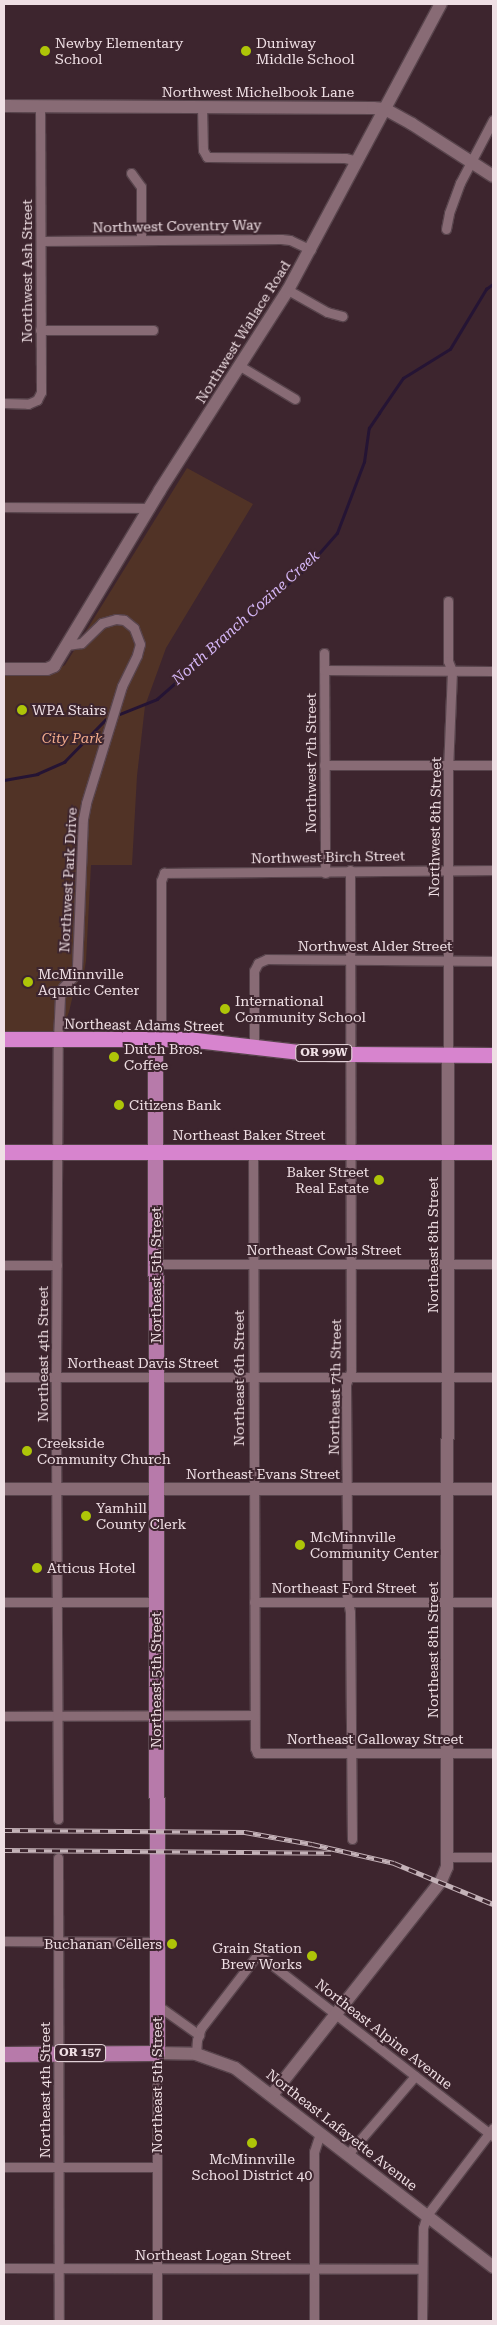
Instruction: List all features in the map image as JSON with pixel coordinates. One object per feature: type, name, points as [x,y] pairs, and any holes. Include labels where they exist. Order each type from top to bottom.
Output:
[{"type":"highway","name":"Northeast Adams Street","points":[[4,1039],[215,1040],[254,1046],[350,1054],[493,1055]]},
{"type":"highway","name":"Northeast Baker Street","points":[[4,1152],[493,1152]]},
{"type":"main road","name":"Northeast 5th Street","points":[[155,1039],[157,2053]]},
{"type":"main road","name":"OR 157","points":[[4,2054],[157,2053]]},
{"type":"street","name":"Northwest Wallace Road","points":[[4,669],[47,669],[54,666],[150,508],[288,290],[441,4]]},
{"type":"street","name":"Northwest Michelbook Lane","points":[[4,106],[365,107],[385,110],[412,124],[493,176]]},
{"type":"street","name":"Northwest Ash Street","points":[[4,403],[28,404],[37,400],[41,392],[40,106]]},
{"type":"street","points":[[202,107],[203,150],[207,157],[345,158],[358,161]]},
{"type":"street","points":[[446,229],[454,199],[470,162],[493,120]]},
{"type":"street","points":[[131,173],[141,188],[141,240]]},
{"type":"street","name":"Northwest Coventry Way","points":[[41,241],[281,239],[290,240],[311,250]]},
{"type":"street","points":[[288,290],[327,312],[342,316]]},
{"type":"street","points":[[40,330],[153,330]]},
{"type":"street","points":[[240,366],[276,389],[296,399]]},
{"type":"street","points":[[4,507],[150,508]]},
{"type":"street","name":"Northwest 8th Street","points":[[448,601],[448,661],[452,671],[448,870],[448,1054]]},
{"type":"street","name":"Northwest Park Drive","points":[[58,1039],[61,992],[77,967],[83,819],[86,803],[118,699],[140,644],[134,628],[124,620],[116,619],[102,622],[81,643],[67,645]]},
{"type":"street","name":"Northwest 7th Street","points":[[324,653],[324,873]]},
{"type":"street","points":[[324,670],[493,671]]},
{"type":"street","points":[[324,765],[493,765]]},
{"type":"street","points":[[350,870],[350,1054]]},
{"type":"street","name":"Northwest Birch Street","points":[[155,1039],[161,1027],[161,881],[164,873],[493,870]]},
{"type":"street","name":"Northwest Alder Street","points":[[254,1046],[254,971],[258,963],[267,959],[493,961]]},
{"type":"street","name":"Northeast 4th Street","points":[[58,1039],[56,1377],[58,1819]]},
{"type":"street","name":"Northeast 7th Street","points":[[350,1054],[351,1371],[346,1384],[352,1839]]},
{"type":"street","name":"Northeast 8th Street","points":[[272,2095],[441,1881],[447,1867],[448,1054]]},
{"type":"street","name":"Northeast 6th Street","points":[[253,1152],[254,1744],[257,1753]]},
{"type":"street","name":"Northeast Cowls Street","points":[[155,1264],[493,1264]]},
{"type":"street","points":[[4,1265],[57,1265]]},
{"type":"street","name":"Northeast Davis Street","points":[[4,1377],[493,1377]]},
{"type":"street","name":"Northeast Evans Street","points":[[4,1489],[493,1489]]},
{"type":"street","points":[[4,1602],[155,1602]]},
{"type":"street","name":"Northeast Ford Street","points":[[254,1602],[493,1602]]},
{"type":"street","points":[[4,1716],[254,1715]]},
{"type":"street","name":"Northeast Galloway Street","points":[[257,1753],[493,1753]]},
{"type":"street","points":[[448,1857],[493,1857]]},
{"type":"street","name":"Northeast 4th Street","points":[[58,1858],[59,2321]]},
{"type":"street","points":[[4,1941],[156,1942]]},
{"type":"street","name":"Northeast Alpine Avenue","points":[[199,2035],[201,2028],[258,1954],[415,2076],[492,2132]]},
{"type":"street","points":[[157,2005],[199,2035],[196,2054]]},
{"type":"street","name":"Northeast Lafayette Avenue","points":[[157,2053],[196,2054],[235,2068],[493,2267]]},
{"type":"street","name":"Northeast 5th Street","points":[[157,2053],[157,2321]]},
{"type":"street","points":[[348,2154],[415,2076]]},
{"type":"street","points":[[422,2321],[423,2228],[427,2215],[492,2132]]},
{"type":"street","points":[[314,2321],[314,2152],[320,2134]]},
{"type":"street","points":[[4,2167],[157,2167]]},
{"type":"street","name":"Northeast Logan Street","points":[[4,2268],[422,2269]]},
{"type":"green space","name":"City Park","points":[[187,468],[253,504],[166,648],[145,706],[137,776],[132,865],[91,865],[84,973],[75,986],[69,1012],[58,1039],[4,1039],[4,674],[58,669],[65,665]]},
{"type":"waterway","name":"North Branch Cozine Creek","points":[[120,714],[157,699],[307,567],[337,533],[364,462],[369,428],[403,378],[450,349],[486,289],[493,284]]},
{"type":"waterway","name":"North Branch Cozine Creek","points":[[4,780],[37,774],[64,762],[105,720]]},
{"type":"railway","points":[[4,1830],[245,1832],[312,1844],[394,1863],[493,1904]]},
{"type":"railway","points":[[4,1850],[331,1853]]},
{"type":"place","name":"Newby Elementary School","points":[[45,51]]},
{"type":"place","name":"Duniway Middle School","points":[[246,51]]},
{"type":"place","name":"WPA Stairs","points":[[22,710]]},
{"type":"place","name":"McMinnville Aquatic Center","points":[[28,982]]},
{"type":"place","name":"International Community School","points":[[225,1009]]},
{"type":"place","name":"Dutch Bros. Coffee","points":[[114,1057]]},
{"type":"place","name":"Citizens Bank","points":[[119,1105]]},
{"type":"place","name":"Baker Street Real Estate","points":[[379,1180]]},
{"type":"place","name":"Creekside Community Church","points":[[27,1451]]},
{"type":"place","name":"Yamhill County Clerk","points":[[86,1516]]},
{"type":"place","name":"McMinnville Community Center","points":[[300,1545]]},
{"type":"place","name":"Atticus Hotel","points":[[37,1568]]},
{"type":"place","name":"Buchanan Cellers","points":[[172,1944]]},
{"type":"place","name":"Grain Station Brew Works","points":[[312,1956]]},
{"type":"place","name":"McMinnville School District 40","points":[[252,2143]]}]
